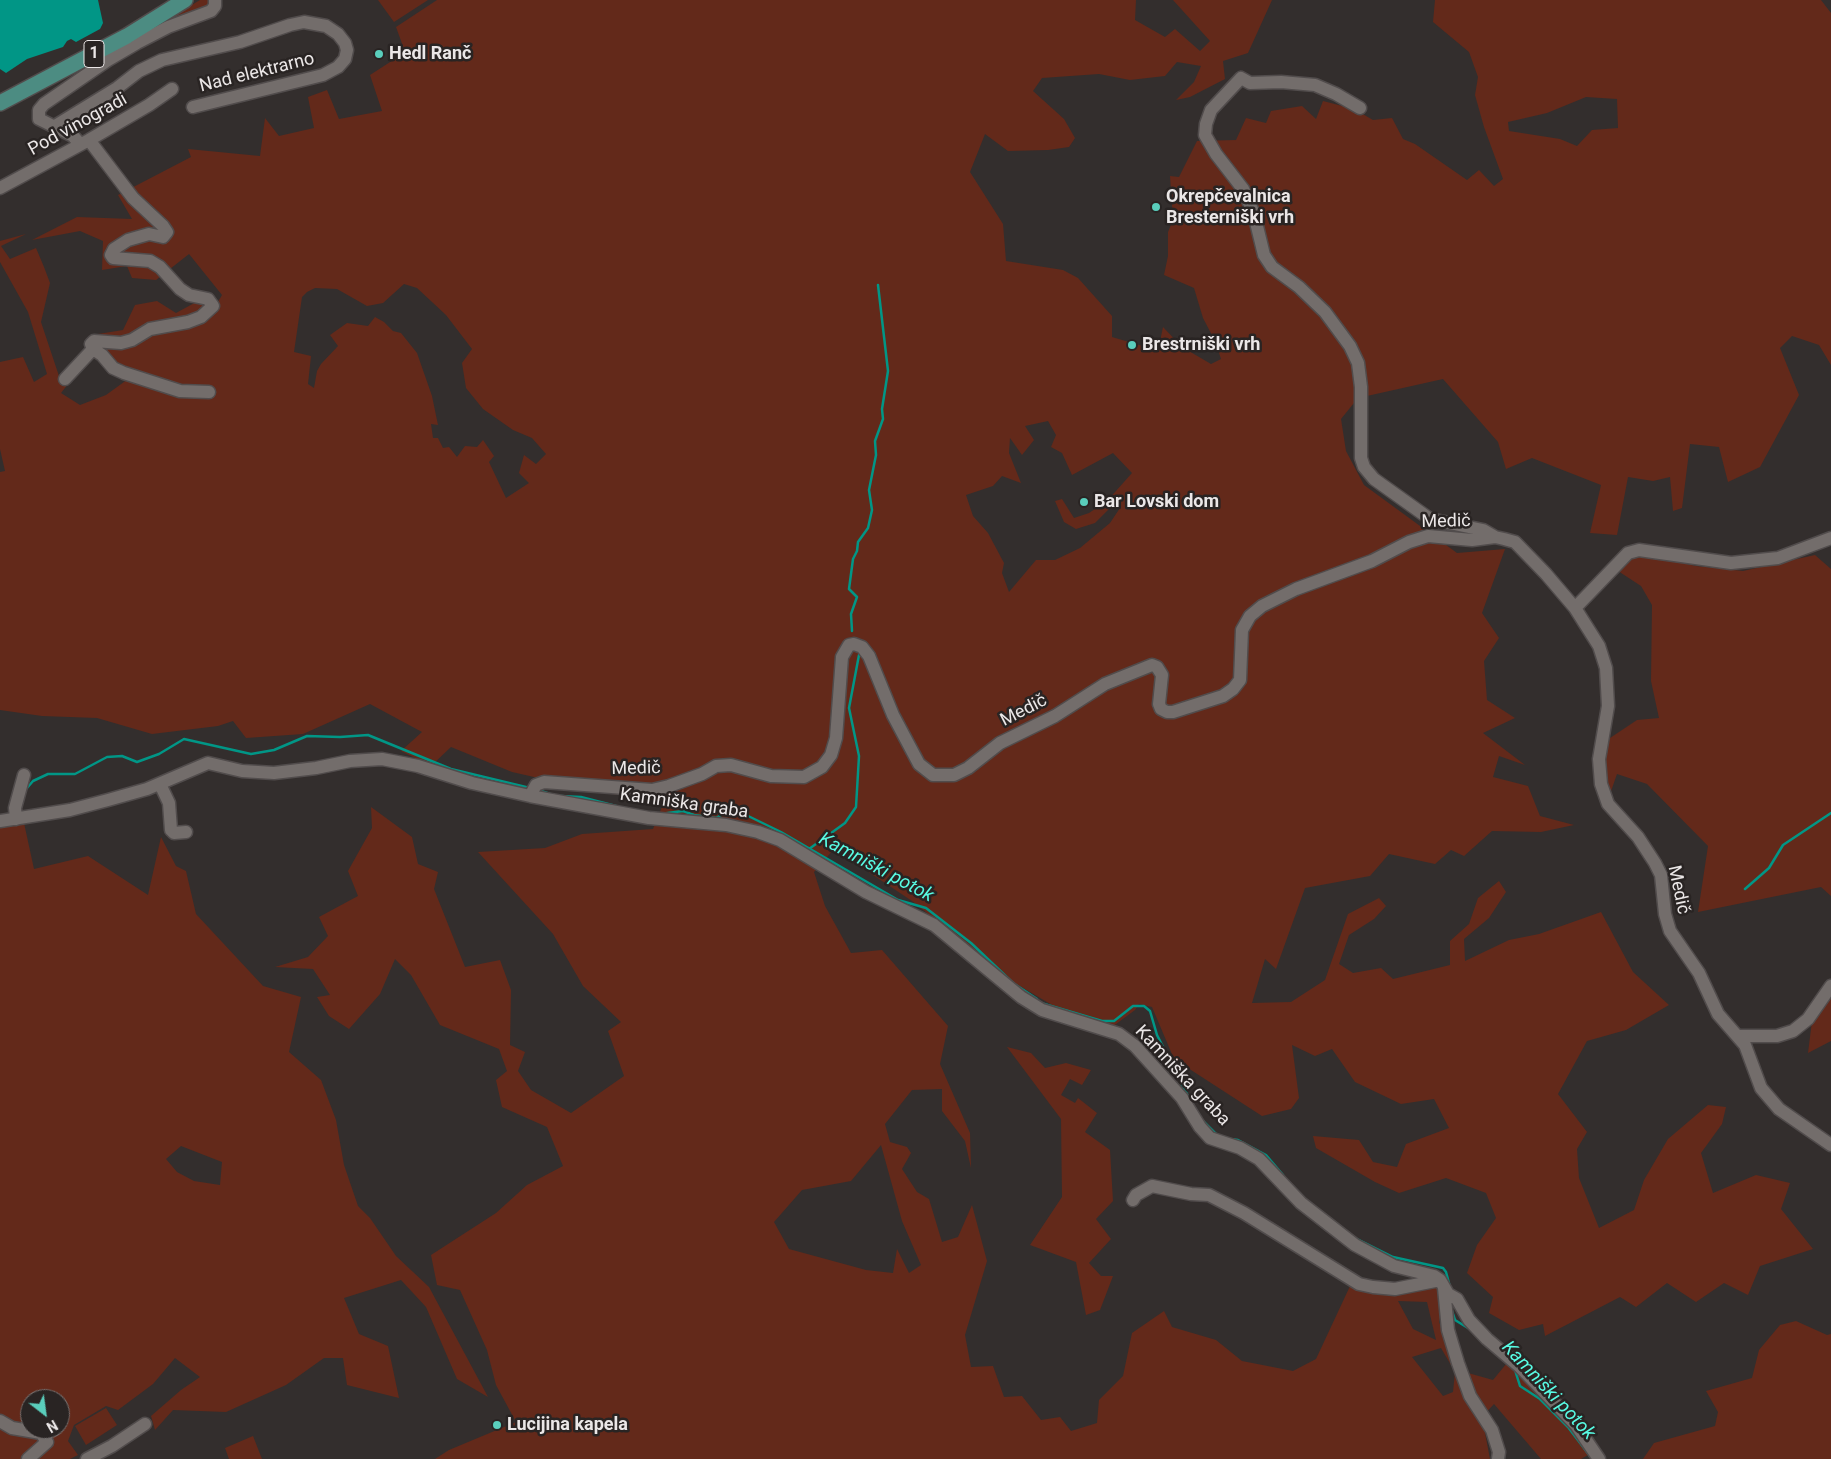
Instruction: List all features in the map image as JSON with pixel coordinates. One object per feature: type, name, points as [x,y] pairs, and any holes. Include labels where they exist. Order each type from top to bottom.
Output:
[{"type":"main road","name":"1","points":[[0,103],[127,36],[185,0]]},
{"type":"street","points":[[209,392],[180,391],[124,374],[112,368],[102,355],[93,348],[91,344],[98,339],[121,343],[132,340],[150,329],[188,322],[201,317],[212,306],[208,299],[189,295],[180,289],[160,267],[150,261],[113,258],[111,254],[114,249],[128,240],[149,234],[163,237],[167,232],[133,198],[85,142],[39,119],[39,110],[44,104],[108,60],[137,43],[168,27],[211,11],[215,6],[215,0]]},
{"type":"street","name":"Nad elektrarno","points":[[55,126],[117,88],[139,71],[162,60],[240,42],[290,24],[304,22],[326,26],[338,34],[345,43],[347,50],[345,59],[324,75],[193,107]]},
{"type":"street","points":[[1360,108],[1316,85],[1281,82],[1250,83],[1241,78],[1211,110],[1206,124],[1205,135],[1216,154],[1243,189],[1254,214],[1264,255],[1272,266],[1299,287],[1325,312],[1350,346],[1358,363],[1361,388],[1361,458],[1364,467],[1374,479],[1430,519],[1483,530],[1495,537]]},
{"type":"street","name":"Pod vinogradi","points":[[0,188],[85,142],[149,105],[172,89]]},
{"type":"street","points":[[65,379],[93,348]]},
{"type":"street","name":"Medič","points":[[533,791],[544,782],[652,790],[702,774],[716,766],[731,765],[771,776],[804,777],[822,767],[831,755],[836,738],[842,657],[849,645],[854,644],[862,647],[869,656],[892,715],[918,764],[934,775],[948,776],[961,772],[1000,743],[1055,716],[1105,684],[1152,665],[1157,667],[1162,675],[1159,704],[1161,709],[1167,712],[1173,712],[1223,696],[1233,689],[1240,680],[1242,630],[1250,616],[1262,606],[1314,581],[1372,561],[1409,542],[1428,536],[1472,540],[1495,537],[1514,542],[1574,608],[1599,646],[1606,668],[1608,706],[1599,758],[1602,784],[1608,804],[1638,837],[1661,875],[1665,914],[1670,931],[1699,973],[1718,1014],[1739,1036],[1750,1055],[1761,1088],[1770,1100],[1798,1124],[1831,1145]]},
{"type":"street","points":[[1574,608],[1628,553],[1639,550],[1732,563],[1778,558],[1831,538]]},
{"type":"street","name":"Kamniška graba","points":[[0,821],[16,814],[70,810],[160,784],[208,763],[242,771],[274,772],[316,768],[350,761],[382,759],[418,766],[472,783],[533,791],[649,818],[726,825],[758,832],[780,840],[866,892],[934,925],[1021,997],[1042,1010],[1119,1034],[1135,1046],[1182,1098],[1200,1127],[1210,1138],[1240,1148],[1259,1159],[1301,1203],[1355,1245],[1394,1266],[1434,1276],[1447,1290]]},
{"type":"street","points":[[16,814],[24,775]]},
{"type":"street","points":[[160,784],[169,803],[171,830],[174,833],[186,832]]},
{"type":"street","points":[[1739,1036],[1777,1036],[1793,1031],[1808,1019],[1831,986]]},
{"type":"street","points":[[1133,1200],[1142,1190],[1152,1186],[1191,1194],[1210,1194],[1359,1284],[1373,1288],[1447,1290]]},
{"type":"street","points":[[1447,1290],[1448,1330],[1470,1396],[1492,1430],[1499,1452],[1498,1459]]},
{"type":"street","points":[[1447,1290],[1469,1320],[1487,1339],[1522,1369],[1576,1425],[1600,1459]]},
{"type":"street","points":[[0,1421],[12,1428],[41,1433],[47,1442],[28,1459]]},
{"type":"street","points":[[87,1459],[112,1446],[145,1424]]},
{"type":"shaded area","points":[[0,0],[98,0],[103,23],[100,29],[76,42],[71,39],[63,47],[27,59],[6,73],[0,69]]},
{"type":"shaded area","points":[[200,0],[210,0],[211,2],[204,10],[189,12],[147,32]]},
{"type":"shaded area","points":[[378,0],[428,0],[394,22]]},
{"type":"shaded area","points":[[437,0],[1136,0],[1135,20],[1165,37],[1175,29],[1200,51],[1210,41],[1173,0],[1272,0],[1248,53],[1223,61],[1225,79],[1190,97],[1176,100],[1194,82],[1201,66],[1177,62],[1165,76],[1130,80],[1099,74],[1042,78],[1033,91],[1064,119],[1075,138],[1069,147],[1048,150],[1008,151],[985,134],[970,172],[1003,224],[1006,261],[1063,270],[1078,278],[1112,316],[1112,337],[1146,347],[1159,346],[1163,327],[1182,347],[1211,364],[1221,359],[1215,341],[1203,318],[1194,288],[1164,275],[1168,256],[1168,232],[1173,220],[1170,176],[1179,177],[1197,141],[1236,140],[1246,118],[1266,123],[1271,111],[1302,106],[1316,119],[1323,101],[1354,109],[1373,120],[1392,118],[1403,139],[1415,144],[1467,180],[1479,170],[1494,186],[1503,179],[1484,127],[1475,95],[1478,77],[1469,52],[1433,22],[1435,0],[1821,0],[1831,13],[1831,365],[1819,345],[1792,336],[1780,348],[1799,395],[1760,467],[1728,482],[1719,447],[1690,444],[1682,508],[1673,511],[1670,477],[1653,481],[1628,477],[1617,535],[1590,533],[1601,485],[1532,458],[1506,469],[1498,442],[1443,379],[1358,398],[1341,419],[1346,451],[1364,485],[1457,553],[1505,549],[1482,613],[1499,638],[1484,661],[1487,700],[1515,718],[1483,733],[1525,765],[1499,756],[1493,777],[1528,786],[1540,816],[1574,825],[1541,832],[1492,831],[1464,856],[1451,850],[1435,864],[1389,854],[1370,876],[1305,888],[1276,969],[1265,959],[1252,1003],[1291,1002],[1325,980],[1348,914],[1379,898],[1386,906],[1374,919],[1349,935],[1339,964],[1353,973],[1381,968],[1393,979],[1450,965],[1450,941],[1469,924],[1478,898],[1499,881],[1506,892],[1489,918],[1464,939],[1465,961],[1509,940],[1539,934],[1601,912],[1633,972],[1669,1005],[1626,1030],[1587,1041],[1558,1094],[1587,1132],[1577,1149],[1579,1178],[1599,1228],[1634,1210],[1644,1180],[1668,1139],[1708,1105],[1726,1107],[1722,1124],[1701,1153],[1713,1193],[1756,1175],[1790,1183],[1781,1209],[1813,1249],[1760,1266],[1748,1295],[1724,1283],[1696,1302],[1667,1283],[1636,1307],[1620,1297],[1545,1336],[1543,1324],[1519,1330],[1489,1313],[1493,1297],[1467,1273],[1477,1245],[1496,1218],[1486,1193],[1446,1178],[1399,1193],[1375,1182],[1316,1148],[1313,1136],[1359,1140],[1373,1162],[1397,1167],[1406,1144],[1449,1128],[1434,1099],[1401,1104],[1355,1082],[1332,1049],[1315,1056],[1292,1045],[1299,1098],[1291,1109],[1262,1116],[1174,1059],[1152,1007],[1139,1004],[1135,1010],[1112,1027],[1052,1005],[1013,982],[912,901],[834,849],[814,872],[825,906],[851,953],[882,950],[948,1026],[940,1064],[970,1133],[971,1168],[965,1141],[942,1111],[942,1089],[912,1090],[885,1124],[890,1142],[907,1147],[911,1153],[902,1169],[917,1192],[929,1199],[942,1242],[958,1237],[972,1205],[987,1261],[965,1335],[971,1367],[993,1366],[1004,1397],[1022,1396],[1041,1420],[1060,1417],[1071,1431],[1097,1423],[1099,1400],[1123,1376],[1132,1333],[1164,1311],[1172,1327],[1216,1340],[1242,1361],[1293,1371],[1316,1359],[1351,1284],[1436,1284],[1445,1300],[1439,1322],[1461,1371],[1493,1380],[1507,1363],[1559,1412],[1588,1455],[1581,1459],[1541,1459],[1494,1404],[1482,1417],[1490,1459],[435,1459],[449,1450],[516,1422],[496,1385],[487,1350],[460,1290],[437,1285],[431,1255],[496,1213],[527,1185],[563,1166],[547,1127],[502,1107],[496,1080],[507,1071],[499,1049],[440,1025],[411,975],[395,959],[380,994],[349,1029],[329,1016],[317,997],[330,995],[313,969],[275,967],[308,957],[328,936],[319,917],[358,896],[348,871],[372,828],[371,807],[412,837],[418,864],[438,872],[434,889],[465,967],[500,960],[511,990],[510,1045],[525,1052],[518,1071],[531,1090],[571,1113],[624,1076],[608,1031],[621,1022],[583,986],[553,934],[478,852],[545,848],[582,834],[653,829],[664,802],[600,792],[512,772],[451,747],[431,766],[401,751],[422,732],[370,704],[303,734],[246,738],[233,721],[218,726],[152,734],[97,718],[42,716],[0,710],[0,472],[5,471],[0,449],[0,362],[23,357],[34,382],[47,374],[28,312],[0,262],[0,241],[26,234],[1,246],[10,259],[36,248],[44,267],[50,283],[41,322],[59,376],[79,370],[61,393],[80,405],[106,395],[135,374],[117,364],[92,335],[123,330],[135,305],[157,301],[176,313],[198,301],[215,307],[222,295],[189,254],[156,280],[132,278],[127,266],[102,270],[103,241],[80,231],[32,240],[77,217],[132,219],[118,195],[191,157],[188,149],[260,156],[265,118],[279,136],[314,128],[308,97],[327,90],[339,119],[382,111],[370,75],[401,55],[404,49],[396,27]],"holes":[[[1586,97],[1617,99],[1618,128],[1592,130],[1577,146],[1560,139],[1509,131],[1508,122],[1547,113]],[[404,284],[417,288],[446,315],[472,349],[462,363],[466,388],[483,409],[513,430],[532,438],[546,454],[536,464],[524,455],[519,473],[529,483],[506,498],[489,462],[494,456],[483,440],[477,447],[465,446],[457,457],[449,447],[443,448],[438,438],[433,438],[431,424],[438,425],[432,396],[417,353],[401,333],[393,331],[384,322],[375,317],[368,326],[347,323],[330,335],[338,346],[321,364],[317,371],[314,388],[308,384],[311,356],[294,352],[302,297],[315,288],[337,289],[367,306],[383,303]],[[1048,421],[1056,435],[1051,447],[1062,453],[1072,475],[1113,453],[1132,473],[1107,501],[1089,513],[1074,518],[1062,499],[1055,501],[1064,522],[1076,529],[1095,523],[1114,504],[1120,508],[1110,523],[1080,548],[1055,560],[1036,560],[1009,592],[1002,573],[1004,563],[988,533],[973,516],[966,495],[993,486],[1002,476],[1021,483],[1009,453],[1010,438],[1022,455],[1034,440],[1025,426]],[[881,1145],[902,1221],[921,1265],[909,1273],[897,1249],[893,1273],[866,1270],[789,1249],[774,1222],[802,1190],[851,1181]],[[1398,1301],[1427,1302],[1436,1340],[1413,1329]],[[1441,1348],[1455,1372],[1453,1392],[1443,1396],[1412,1357]]]},
{"type":"shaded area","points":[[1641,554],[1696,566],[1743,571],[1815,555],[1831,569],[1831,896],[1821,887],[1698,912],[1708,846],[1647,784],[1617,774],[1610,794],[1603,761],[1610,738],[1637,720],[1659,718],[1651,681],[1652,605],[1641,586],[1615,569]]},
{"type":"shaded area","points":[[24,823],[34,869],[88,856],[148,895],[161,837],[176,866],[186,871],[196,914],[263,986],[301,997],[289,1052],[321,1080],[336,1120],[344,1165],[358,1206],[370,1218],[396,1256],[429,1287],[488,1397],[457,1379],[426,1307],[401,1280],[344,1298],[359,1334],[388,1346],[399,1398],[347,1385],[343,1358],[324,1358],[286,1385],[226,1412],[173,1410],[155,1430],[151,1416],[181,1390],[200,1377],[175,1358],[153,1384],[118,1410],[106,1406],[74,1425],[70,1436],[70,1389],[20,1389],[20,1439],[69,1439],[68,1441],[78,1455],[70,1459],[0,1459],[0,824]],"holes":[[[181,1146],[222,1162],[220,1185],[194,1181],[177,1172],[166,1159]]]},
{"type":"shaded area","points":[[1831,995],[1831,1041],[1808,1053],[1812,1021]]},
{"type":"shaded area","points":[[1007,1047],[1031,1053],[1045,1068],[1066,1063],[1091,1070],[1082,1085],[1070,1079],[1061,1095],[1075,1103],[1078,1098],[1097,1113],[1085,1132],[1110,1150],[1113,1201],[1096,1219],[1111,1239],[1089,1263],[1101,1276],[1113,1276],[1100,1310],[1086,1315],[1076,1262],[1030,1245],[1062,1197],[1061,1119]]},
{"type":"shaded area","points":[[1796,1321],[1827,1335],[1831,1334],[1831,1459],[1643,1459],[1654,1443],[1715,1426],[1718,1412],[1706,1391],[1752,1378],[1759,1350],[1780,1325]]},
{"type":"shaded area","points":[[106,1408],[117,1425],[86,1445],[75,1426]]},
{"type":"shaded area","points":[[253,1436],[262,1459],[229,1459],[225,1448]]},
{"type":"waterway","points":[[852,631],[851,614],[857,597],[849,589],[853,559],[857,551],[858,542],[868,528],[872,510],[869,490],[876,455],[875,441],[883,419],[882,409],[888,371],[878,285]]},
{"type":"waterway","points":[[809,849],[845,823],[856,807],[859,756],[849,708],[859,655]]},
{"type":"waterway","name":"Kamniški potok","points":[[27,788],[33,781],[48,774],[75,774],[107,757],[122,756],[137,762],[159,754],[184,739],[251,754],[274,750],[307,736],[340,737],[368,735],[451,769],[530,788]]},
{"type":"waterway","name":"Kamniški potok","points":[[538,790],[550,794]]},
{"type":"waterway","name":"Kamniški potok","points":[[560,796],[581,797],[616,806]]},
{"type":"waterway","name":"Kamniški potok","points":[[660,814],[683,811],[694,815],[716,818],[730,810],[740,812],[781,832],[898,900],[926,908],[971,943],[1013,983],[1037,999]]},
{"type":"waterway","points":[[1745,889],[1769,868],[1783,845],[1831,813]]},
{"type":"waterway","name":"Kamniški potok","points":[[1041,1003],[1102,1021],[1114,1021],[1133,1006],[1144,1006],[1150,1011],[1157,1035],[1189,1098]]},
{"type":"waterway","name":"Kamniški potok","points":[[1202,1120],[1216,1134]]},
{"type":"waterway","name":"Kamniški potok","points":[[1230,1139],[1238,1140],[1266,1155],[1283,1175]]},
{"type":"waterway","name":"Kamniški potok","points":[[1355,1238],[1393,1257],[1443,1268],[1450,1287]]},
{"type":"waterway","name":"Kamniški potok","points":[[1452,1311],[1455,1320],[1468,1328]]},
{"type":"waterway","name":"Kamniški potok","points":[[1515,1370],[1520,1386],[1540,1399],[1568,1427],[1590,1456]]},
{"type":"place","name":"Hedl Ranč","points":[[379,54]]},
{"type":"place","name":"Okrepčevalnica Bresterniški vrh","points":[[1156,207]]},
{"type":"place","name":"Brestrniški vrh","points":[[1132,345]]},
{"type":"place","name":"Bar Lovski dom","points":[[1084,502]]},
{"type":"place","name":"Lucijina kapela","points":[[497,1425]]}]
